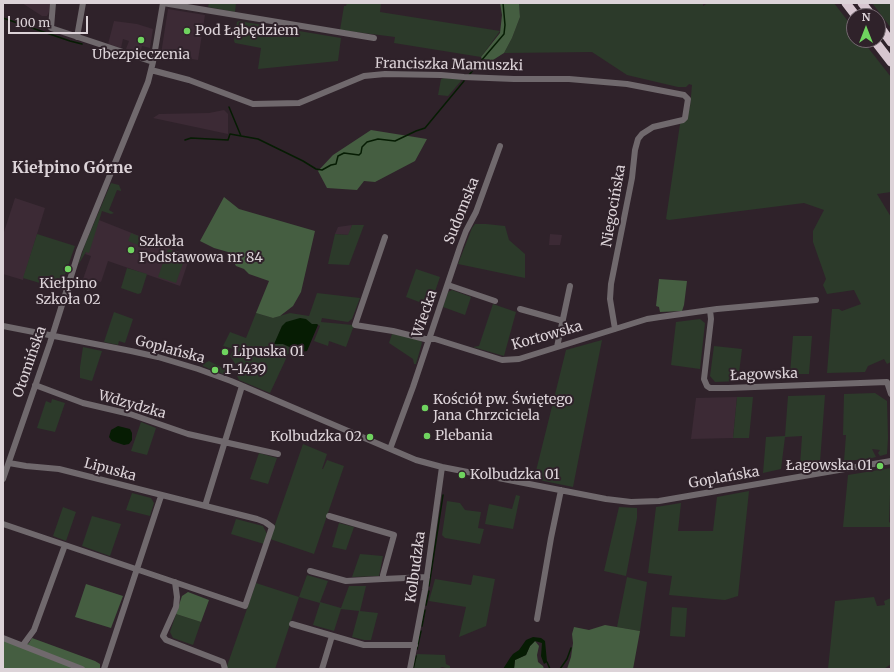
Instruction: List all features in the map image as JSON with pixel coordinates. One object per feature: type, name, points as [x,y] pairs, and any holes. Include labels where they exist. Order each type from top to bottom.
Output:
[{"type":"highway","points":[[880,48],[891,62]]},
{"type":"street","points":[[54,3],[51,28],[153,62]]},
{"type":"street","points":[[77,37],[84,3]]},
{"type":"street","points":[[163,3],[374,38]]},
{"type":"street","name":"Otomińska","points":[[3,479],[5,469],[9,463],[79,251],[143,96],[153,62],[163,3]]},
{"type":"street","name":"Franciszka Mamuszki","points":[[151,70],[189,80],[253,104],[299,103],[364,76],[374,74],[441,75],[514,79],[569,79],[622,84],[684,95],[688,99],[685,118]]},
{"type":"street","name":"Niegocińska","points":[[615,329],[610,299],[611,284],[632,178],[635,150],[638,139],[642,134],[653,127],[683,120],[685,118]]},
{"type":"street","name":"Sudomska","points":[[448,285],[464,236],[476,212],[500,146]]},
{"type":"street","name":"Kortowska","points":[[385,236],[355,324],[435,339],[502,360],[519,359],[615,329],[660,317],[710,310],[816,300]]},
{"type":"street","name":"Wiecka","points":[[390,449],[448,285],[495,301]]},
{"type":"street","points":[[557,347],[570,286]]},
{"type":"street","points":[[520,309],[562,321]]},
{"type":"street","name":"Łagowska","points":[[710,310],[711,319],[704,379],[707,386],[710,388],[887,382],[891,394]]},
{"type":"street","name":"Goplańska","points":[[3,326],[158,357],[214,374],[416,460],[442,467],[619,501],[650,502],[679,498],[891,461]]},
{"type":"street","name":"Wdzydzka","points":[[34,385],[83,403],[130,414],[188,434],[278,454]]},
{"type":"street","points":[[205,506],[226,442],[242,386]]},
{"type":"street","name":"Lipuska","points":[[9,463],[59,469],[265,522],[272,527],[245,606],[175,582]]},
{"type":"street","name":"Kolbudzka","points":[[410,669],[427,577],[442,467]]},
{"type":"street","points":[[537,619],[561,490]]},
{"type":"street","points":[[104,669],[161,496]]},
{"type":"street","points":[[329,516],[394,535],[383,579]]},
{"type":"street","points":[[3,524],[175,582],[177,597],[176,607],[163,636],[166,640],[223,662],[225,669]]},
{"type":"street","points":[[23,645],[34,630],[64,545]]},
{"type":"street","points":[[310,571],[346,581],[427,577]]},
{"type":"street","points":[[292,624],[364,645],[414,645]]},
{"type":"street","points":[[322,669],[332,636]]},
{"type":"street","points":[[3,638],[82,669]]},
{"type":"shaded area","points":[[22,3],[50,3],[49,12],[47,16],[42,16]]},
{"type":"shaded area","points":[[209,3],[236,3],[235,12],[208,7]]},
{"type":"shaded area","points":[[347,3],[381,3],[380,12],[500,31],[481,57],[394,43],[395,37],[340,30],[344,6],[346,6]]},
{"type":"shaded area","points":[[500,3],[519,3],[520,17],[512,38],[504,53],[493,60],[482,59],[481,57],[500,33],[502,15]]},
{"type":"shaded area","points":[[519,3],[703,3],[703,6],[708,3],[834,3],[846,19],[846,48],[868,48],[891,77],[891,192],[877,194],[891,217],[891,362],[887,364],[884,359],[868,366],[865,372],[827,373],[832,309],[839,309],[842,311],[861,304],[854,290],[827,294],[823,285],[826,279],[813,242],[813,231],[824,210],[804,203],[669,220],[666,219],[680,124],[685,120],[690,107],[692,85],[689,84],[686,87],[678,87],[627,75],[592,52],[504,53],[512,38],[520,17]]},
{"type":"shaded area","points":[[872,3],[891,3],[891,28],[886,21],[886,8],[876,8]]},
{"type":"shaded area","points":[[168,9],[205,15],[198,60],[161,54]]},
{"type":"shaded area","points":[[114,21],[137,24],[153,29],[150,48],[142,46],[140,54],[126,49],[129,41],[123,39],[121,48],[108,44]]},
{"type":"shaded area","points":[[239,21],[341,38],[338,61],[258,69],[261,48],[235,43],[234,41],[237,22]]},
{"type":"shaded area","points":[[441,79],[460,79],[461,81],[448,96],[438,95]]},
{"type":"shaded area","points":[[224,110],[228,114],[228,134],[153,118],[159,114],[209,113]]},
{"type":"shaded area","points":[[371,130],[427,139],[415,161],[375,182],[364,181],[357,190],[327,188],[318,171],[333,155]]},
{"type":"shaded area","points":[[111,183],[119,185],[121,190],[117,190],[109,210],[114,213],[111,214],[102,211],[89,253],[86,252],[78,265],[86,242]]},
{"type":"shaded area","points":[[224,197],[239,209],[315,231],[301,292],[293,306],[280,316],[273,318],[256,313],[269,281],[249,274],[244,269],[236,266],[228,252],[214,248],[200,241]]},
{"type":"shaded area","points":[[15,198],[45,208],[23,280],[3,274],[3,235]]},
{"type":"shaded area","name":"Szkoła Podstawowa nr 84","points":[[99,220],[190,256],[180,286],[108,261],[101,282],[82,282],[91,256],[85,254]]},
{"type":"shaded area","points":[[475,224],[505,226],[509,240],[525,254],[525,278],[458,264]]},
{"type":"shaded area","points":[[352,225],[349,235],[335,234],[338,227]]},
{"type":"shaded area","points":[[352,225],[364,225],[349,265],[328,264],[335,234],[348,235]]},
{"type":"shaded area","points":[[131,233],[146,239],[143,247],[128,241]]},
{"type":"shaded area","points":[[37,234],[75,246],[60,289],[23,278]]},
{"type":"shaded area","points":[[550,234],[562,235],[560,245],[549,245]]},
{"type":"shaded area","points":[[168,249],[186,255],[176,283],[158,277]]},
{"type":"shaded area","points":[[127,268],[147,274],[141,293],[138,294],[121,288]]},
{"type":"shaded area","points":[[416,269],[440,277],[430,306],[406,297]]},
{"type":"shaded area","points":[[659,279],[687,281],[682,311],[660,312],[659,307],[656,306]]},
{"type":"shaded area","points":[[452,290],[471,297],[465,315],[443,307],[448,292]]},
{"type":"shaded area","points":[[317,293],[360,298],[352,319],[348,322],[322,318],[321,322],[353,325],[359,328],[353,328],[346,347],[329,341],[328,346],[314,341],[320,326],[317,324],[282,326],[275,344],[283,344],[291,348],[270,393],[239,380],[236,365],[230,356],[234,349],[223,346],[230,332],[246,338],[256,313],[273,318],[290,313],[309,316]]},
{"type":"shaded area","points":[[493,304],[516,312],[504,356],[473,347],[479,346]]},
{"type":"shaded area","points":[[114,312],[133,319],[125,343],[119,341],[118,345],[104,342]]},
{"type":"shaded area","points":[[300,318],[306,319],[312,324],[318,325],[307,351],[301,352],[283,344],[274,344],[282,326],[286,322]]},
{"type":"shaded area","points":[[700,319],[705,323],[700,369],[671,365],[676,322]]},
{"type":"shaded area","points":[[392,334],[421,341],[422,343],[416,364],[414,364],[413,359],[389,343]]},
{"type":"shaded area","points":[[793,336],[812,336],[809,374],[790,374]]},
{"type":"shaded area","points":[[602,340],[573,487],[534,479],[566,350]]},
{"type":"shaded area","points":[[714,346],[742,349],[738,381],[715,382],[710,376]]},
{"type":"shaded area","points":[[83,347],[102,351],[92,381],[80,378]]},
{"type":"shaded area","points":[[209,361],[230,372],[229,374],[227,376],[216,371],[217,370],[215,369],[214,371],[203,366],[203,364]]},
{"type":"shaded area","points":[[875,393],[887,401],[887,454],[880,456],[878,453],[880,450],[872,449],[876,457],[844,461],[846,435],[843,435],[844,394]]},
{"type":"shaded area","points":[[825,395],[820,462],[800,466],[802,436],[785,437],[781,469],[763,473],[766,437],[785,436],[788,396]]},
{"type":"shaded area","points":[[737,397],[733,438],[691,439],[696,398]]},
{"type":"shaded area","points":[[737,397],[753,397],[749,438],[733,438]]},
{"type":"shaded area","points":[[52,399],[65,403],[55,432],[37,428],[46,401],[51,403]]},
{"type":"shaded area","points":[[141,422],[156,428],[147,455],[131,451]]},
{"type":"shaded area","points":[[118,426],[130,429],[132,433],[132,440],[129,444],[124,445],[112,441],[109,437],[111,430]]},
{"type":"shaded area","points":[[303,444],[327,454],[322,469],[327,460],[344,466],[314,554],[270,539]]},
{"type":"shaded area","points":[[259,453],[277,458],[268,484],[250,479]]},
{"type":"shaded area","points":[[891,468],[889,522],[891,523],[891,527],[843,527],[848,475]]},
{"type":"shaded area","points":[[749,491],[738,596],[725,600],[669,595],[672,576],[648,573],[656,507],[681,503],[678,531],[713,531],[717,497]]},
{"type":"shaded area","points":[[132,493],[151,498],[154,503],[150,516],[126,510]]},
{"type":"shaded area","points":[[516,495],[520,496],[513,529],[485,524],[489,504],[512,509]]},
{"type":"shaded area","points":[[447,501],[460,503],[465,510],[481,512],[478,528],[484,529],[480,544],[445,538],[442,535]]},
{"type":"shaded area","points":[[63,507],[76,512],[66,541],[53,536]]},
{"type":"shaded area","points":[[619,507],[637,508],[637,518],[626,576],[604,571]]},
{"type":"shaded area","points":[[92,516],[121,524],[110,556],[82,546]]},
{"type":"shaded area","points":[[236,519],[263,526],[267,534],[264,544],[231,534]]},
{"type":"shaded area","points":[[339,523],[354,527],[346,550],[332,547]]},
{"type":"shaded area","points":[[360,554],[383,556],[379,576],[352,577]]},
{"type":"shaded area","points":[[307,575],[328,581],[320,602],[341,608],[349,586],[366,586],[360,611],[378,613],[371,640],[352,637],[359,611],[341,609],[334,631],[313,625],[320,603],[299,597]]},
{"type":"shaded area","points":[[473,575],[495,579],[486,626],[459,637],[466,607],[429,601],[435,579],[471,585]]},
{"type":"shaded area","points":[[627,577],[647,582],[640,631],[617,627]]},
{"type":"shaded area","points":[[256,583],[299,597],[275,669],[226,669]]},
{"type":"shaded area","points":[[86,584],[123,596],[111,628],[75,617]]},
{"type":"shaded area","points":[[188,592],[209,600],[201,622],[176,614],[182,596]]},
{"type":"shaded area","points":[[874,597],[877,606],[885,605],[884,601],[891,598],[891,664],[884,669],[828,669],[835,601]]},
{"type":"shaded area","points":[[672,607],[687,608],[685,637],[670,636]]},
{"type":"shaded area","points":[[176,614],[201,622],[193,645],[173,638],[170,632]]},
{"type":"shaded area","points":[[605,625],[640,631],[633,669],[567,669],[571,657],[573,643],[572,634],[574,627],[589,630]]},
{"type":"shaded area","points":[[533,637],[541,638],[545,641],[547,662],[544,664],[541,656],[542,643],[535,641],[530,646],[526,655],[515,660],[514,669],[503,669],[513,654],[519,650],[526,640]]},
{"type":"shaded area","points":[[32,638],[95,661],[100,664],[100,669],[3,669],[3,640],[22,647],[29,643]]},
{"type":"shaded area","points":[[535,641],[539,646],[537,655],[538,662],[544,669],[514,669],[515,660],[526,655],[530,646]]},
{"type":"shaded area","points":[[417,654],[445,655],[446,664],[450,666],[450,669],[442,667],[438,669],[414,669]]},
{"type":"waterway","points":[[469,75],[504,34],[505,25],[503,3]]},
{"type":"waterway","points":[[3,18],[82,44]]},
{"type":"waterway","points":[[185,140],[191,138],[228,140],[230,134],[258,139],[316,169],[322,170],[336,164],[338,156],[344,153],[359,155],[362,147],[367,142],[378,139],[395,141],[425,128],[464,81]]},
{"type":"waterway","points":[[229,107],[241,136]]},
{"type":"waterway","points":[[429,586],[443,495]]},
{"type":"waterway","points":[[426,605],[429,591]]},
{"type":"waterway","points":[[422,626],[425,610]]},
{"type":"waterway","points":[[417,649],[421,631]]},
{"type":"waterway","points":[[560,669],[567,659],[571,648]]},
{"type":"waterway","points":[[413,669],[416,656]]},
{"type":"waterway","points":[[547,662],[550,669]]},
{"type":"place","name":"Pod Łąbędziem","points":[[187,31]]},
{"type":"place","name":"Ubezpieczenia","points":[[141,40]]},
{"type":"place","name":"Szkoła Podstawowa nr 84","points":[[131,250]]},
{"type":"place","name":"Kiełpino Szkoła 02","points":[[68,269]]},
{"type":"place","name":"Lipuska 01","points":[[225,352]]},
{"type":"place","name":"T-1439","points":[[215,370]]},
{"type":"place","name":"Kościół pw. Świętego Jana Chrzciciela","points":[[425,408]]},
{"type":"place","name":"Plebania","points":[[427,436]]},
{"type":"place","name":"Kolbudzka 02","points":[[370,437]]},
{"type":"place","name":"Łagowska 01","points":[[880,466]]},
{"type":"place","name":"Kolbudzka 01","points":[[462,475]]},
{"type":"district","name":"Kiełpino Górne","points":[[72,168]]}]
